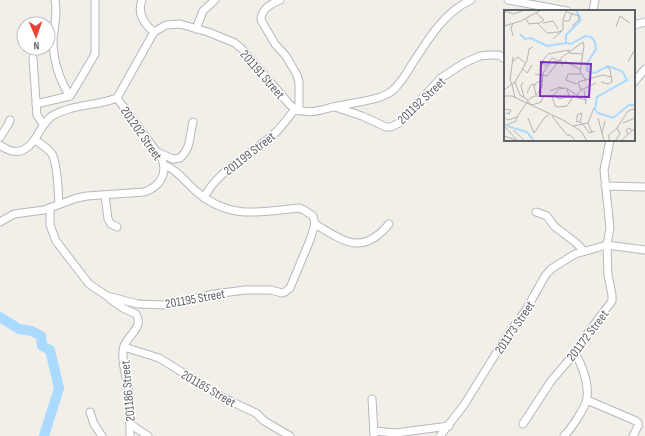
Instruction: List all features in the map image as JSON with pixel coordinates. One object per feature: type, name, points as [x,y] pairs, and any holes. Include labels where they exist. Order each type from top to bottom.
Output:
[{"type":"street","points":[[56,0],[57,8],[53,39],[54,48],[59,76],[70,96]]},
{"type":"street","points":[[36,104],[70,96],[95,54],[95,0]]},
{"type":"street","points":[[0,145],[7,150],[15,152],[22,150],[35,140],[43,124],[50,117],[64,111],[117,98],[154,32],[147,26],[141,15],[140,4],[142,0]]},
{"type":"street","points":[[196,29],[203,11],[216,0]]},
{"type":"street","points":[[280,0],[267,7],[262,13],[261,20],[275,44],[290,61],[297,75],[297,110],[311,112],[371,99],[391,91],[409,70],[440,24],[461,2],[471,0]]},
{"type":"street","points":[[508,0],[562,10]]},
{"type":"street","points":[[592,10],[595,0]]},
{"type":"street","points":[[635,25],[645,22]]},
{"type":"street","name":"201191 Street","points":[[154,32],[161,27],[171,24],[180,24],[230,40],[239,46],[290,105],[297,110]]},
{"type":"street","name":"201192 Street","points":[[334,107],[362,116],[386,127],[391,127],[399,123],[441,78],[464,63],[480,56],[488,55],[499,55],[504,58]]},
{"type":"street","points":[[33,58],[38,118],[43,124]]},
{"type":"street","points":[[635,81],[645,69]]},
{"type":"street","name":"201202 Street","points":[[0,222],[14,214],[50,208],[87,196],[144,192],[150,190],[160,182],[163,177],[164,165],[157,152],[117,98]]},
{"type":"street","name":"201199 Street","points":[[204,198],[207,190],[218,177],[278,131],[297,110]]},
{"type":"street","points":[[0,137],[10,120]]},
{"type":"street","points":[[157,152],[173,159],[180,158],[190,144],[193,122]]},
{"type":"street","points":[[35,140],[46,148],[52,155],[55,165],[59,204]]},
{"type":"street","name":"201172 Street","points":[[523,424],[551,381],[575,352],[612,301],[608,275],[607,245],[610,228],[604,170],[610,141]]},
{"type":"street","points":[[164,165],[173,168],[204,198],[213,204],[243,213],[299,208],[313,216],[315,224],[347,242],[358,244],[364,243],[373,239],[389,224]]},
{"type":"street","points":[[605,186],[645,188]]},
{"type":"street","points":[[105,195],[108,219],[111,224],[117,227]]},
{"type":"street","name":"201195 Street","points":[[50,208],[50,225],[56,241],[89,284],[107,296],[138,304],[167,305],[214,294],[245,290],[270,290],[285,292],[293,284],[315,224]]},
{"type":"street","points":[[536,212],[547,216],[554,226],[584,251]]},
{"type":"street","points":[[607,245],[645,250]]},
{"type":"street","name":"201173 Street","points":[[440,436],[464,405],[508,334],[526,310],[545,276],[551,269],[564,260],[584,251],[607,245]]},
{"type":"street","name":"201186 Street","points":[[107,296],[123,308],[136,314],[139,320],[138,326],[124,347],[124,366],[129,392],[130,436]]},
{"type":"street","name":"201185 Street","points":[[124,347],[159,358],[217,394],[256,413],[264,421],[290,436]]},
{"type":"street","points":[[564,436],[573,425],[587,400],[586,381],[575,352]]},
{"type":"street","points":[[372,398],[374,434],[396,433],[449,426]]},
{"type":"street","points":[[587,400],[638,422],[638,426],[633,436]]},
{"type":"street","points":[[90,412],[94,424],[102,436]]},
{"type":"street","points":[[130,424],[148,436]]},
{"type":"waterway","points":[[0,317],[19,329],[32,331],[41,336],[42,346],[50,350],[59,388],[44,436]]}]
